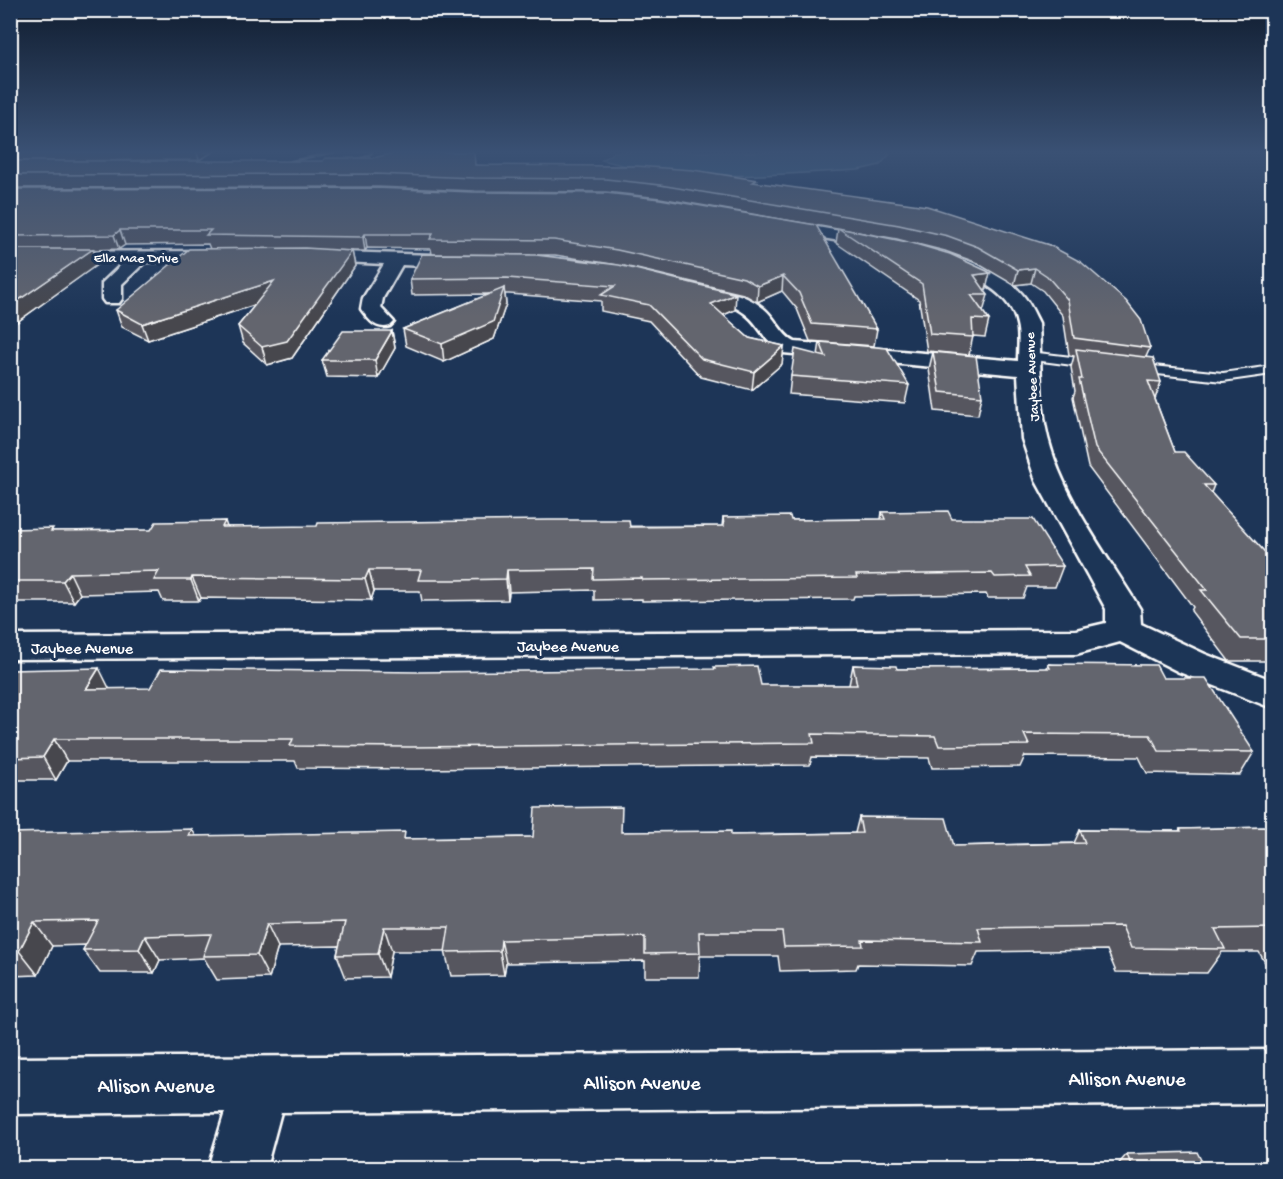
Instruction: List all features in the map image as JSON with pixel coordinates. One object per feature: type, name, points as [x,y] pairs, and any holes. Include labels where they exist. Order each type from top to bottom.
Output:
[{"type":"street","points":[[754,221],[896,246]]},
{"type":"street","name":"Jaybee Avenue","points":[[10,647],[1076,642],[1124,630],[1123,609],[1050,481],[1035,439],[1028,323],[1014,296],[968,268],[928,254]]},
{"type":"street","name":"Ella Mae Drive","points":[[10,257],[242,256]]},
{"type":"street","points":[[286,256],[395,261],[484,261]]},
{"type":"street","points":[[112,299],[112,283],[140,257]]},
{"type":"street","points":[[383,322],[371,309],[373,298],[395,261]]},
{"type":"street","points":[[671,285],[746,305],[762,319],[777,341],[791,348],[1029,362]]},
{"type":"street","points":[[1124,630],[1192,663],[1272,695]]},
{"type":"street","name":"Allison Avenue","points":[[10,1086],[1272,1077]]},
{"type":"street","points":[[237,1168],[261,1084]]},
{"type":"lane","points":[[1029,362],[1115,366],[1214,377],[1240,376],[1272,370]]},
{"type":"building","points":[[10,207],[708,207],[816,225],[877,329],[812,324],[799,293],[783,276],[758,286],[744,278],[617,250],[554,240],[430,239],[433,234],[365,234],[363,237],[206,235],[211,230],[120,230],[114,235],[10,236]]},
{"type":"building","points":[[792,207],[930,207],[1049,245],[1081,262],[1126,301],[1141,320],[1150,348],[1074,338],[1068,300],[1047,276],[1035,268],[1018,270],[978,247],[948,236],[899,225]]},
{"type":"building","points":[[838,228],[912,243],[950,254],[987,271],[990,273],[974,275],[988,295],[971,295],[989,320],[972,319],[973,337],[930,334],[922,284]]},
{"type":"building","points":[[305,248],[352,251],[287,341],[262,347],[238,326],[274,281],[142,324],[116,310],[189,249]]},
{"type":"building","points":[[10,249],[93,249],[10,306]]},
{"type":"building","points":[[422,254],[536,255],[619,265],[736,294],[711,304],[749,338],[784,346],[754,372],[702,359],[649,305],[601,295],[615,286],[507,278],[410,279]]},
{"type":"building","points":[[504,288],[493,322],[442,344],[403,329]]},
{"type":"building","points":[[343,331],[392,331],[375,360],[322,360]]},
{"type":"building","points":[[820,342],[887,348],[909,385],[791,376],[795,349],[826,357]]},
{"type":"building","points":[[1076,349],[1153,358],[1161,382],[1148,381],[1175,452],[1184,452],[1214,485],[1204,485],[1272,560],[1272,639],[1241,639],[1201,590],[1207,590],[1095,448],[1079,379],[1082,379]]},
{"type":"building","points":[[933,352],[976,356],[982,396],[940,392]]},
{"type":"building","points":[[948,511],[952,519],[1033,519],[1063,566],[1025,567],[1030,576],[995,577],[992,573],[856,575],[857,578],[593,579],[594,569],[507,570],[506,579],[418,580],[421,570],[369,570],[365,579],[192,577],[191,580],[154,580],[159,571],[70,573],[63,581],[10,581],[10,529],[151,530],[156,522],[225,521],[222,527],[317,526],[318,523],[549,520],[629,520],[630,527],[724,526],[723,517],[790,516],[791,520],[885,519],[882,512]]},
{"type":"building","points":[[1048,664],[1156,665],[1163,678],[1206,678],[1254,752],[1159,751],[1150,735],[1024,734],[1029,745],[939,746],[935,736],[812,734],[814,743],[410,747],[290,746],[293,739],[54,739],[43,757],[10,758],[10,670],[99,668],[86,689],[150,688],[161,669],[418,672],[715,669],[714,667],[757,666],[761,685],[857,685],[853,665],[896,666],[897,669],[1050,668]]},
{"type":"building","points":[[622,807],[621,832],[731,831],[731,835],[862,833],[859,817],[946,818],[954,846],[1085,843],[1080,830],[1181,831],[1180,829],[1272,827],[1272,928],[1215,929],[1225,949],[1131,948],[1122,926],[978,928],[982,942],[862,940],[863,946],[784,947],[782,932],[699,932],[700,953],[645,954],[645,937],[501,940],[500,951],[445,952],[449,927],[384,927],[378,954],[337,955],[345,922],[267,924],[257,955],[203,956],[211,934],[145,936],[139,949],[83,950],[98,921],[34,922],[19,951],[10,952],[10,833],[192,829],[189,836],[405,832],[404,839],[533,837],[535,808]]},
{"type":"building","points":[[1197,1152],[1205,1168],[1132,1168],[1127,1154]]},
{"type":"building","points":[[1054,1161],[1056,1168],[985,1168],[983,1163]]},
{"type":"building","points":[[754,1163],[754,1168],[680,1168],[680,1164]]},
{"type":"building","points":[[910,1167],[910,1168],[840,1168]]}]
